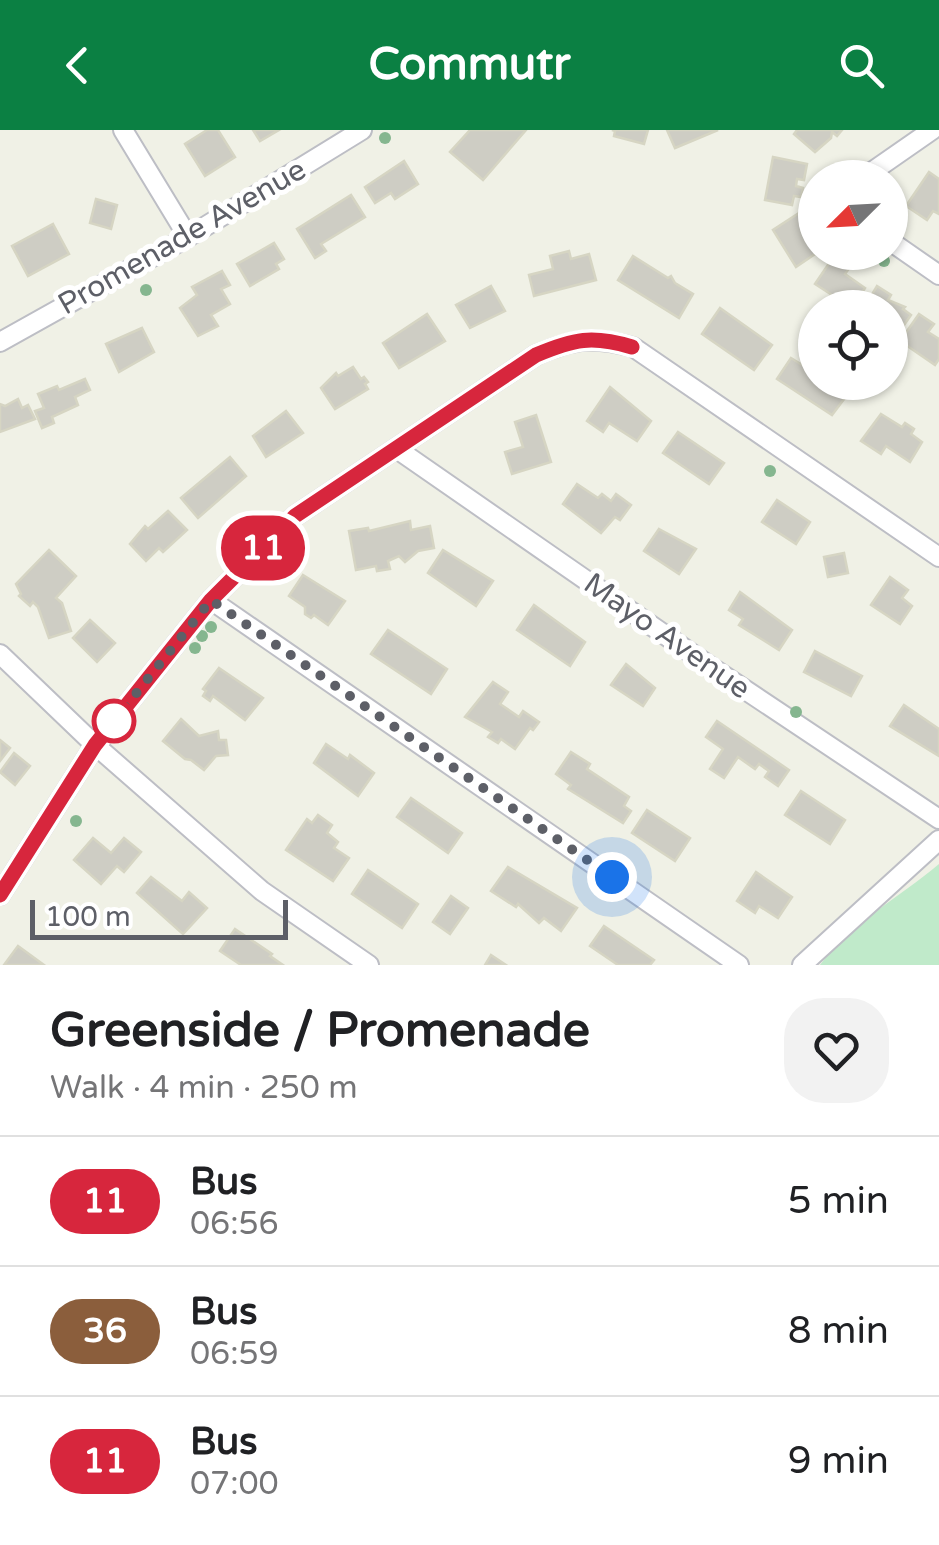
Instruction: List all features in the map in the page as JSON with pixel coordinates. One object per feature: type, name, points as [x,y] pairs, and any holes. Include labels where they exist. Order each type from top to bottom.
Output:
[{"type":"street","points":[[124,130],[188,237]]},
{"type":"street","name":"Promenade Avenue","points":[[0,342],[188,237],[362,130]]},
{"type":"street","points":[[889,160],[932,130]]},
{"type":"street","points":[[908,253],[939,275]]},
{"type":"street","points":[[0,895],[95,745],[211,600],[295,516],[536,355],[568,341],[601,338],[632,347],[939,558]]},
{"type":"street","name":"Mayo Avenue","points":[[397,449],[714,670],[939,820]]},
{"type":"street","points":[[211,600],[739,965]]},
{"type":"street","points":[[0,654],[95,745],[262,890],[369,965]]},
{"type":"street","points":[[802,965],[939,840]]},
{"type":"green space","points":[[939,864],[939,965],[820,965],[861,923]]},
{"type":"building","points":[[207,130],[218,130],[235,157],[205,176],[185,144]]},
{"type":"building","points":[[253,130],[279,130],[260,141]]},
{"type":"building","points":[[470,130],[526,130],[483,180],[450,152]]},
{"type":"building","points":[[612,130],[648,130],[644,144],[614,136]]},
{"type":"building","points":[[667,130],[718,130],[675,148]]},
{"type":"building","points":[[797,130],[842,130],[837,136],[832,132],[831,138],[815,152],[794,134]]},
{"type":"building","points":[[773,157],[798,162],[798,197],[794,196],[792,205],[765,200]]},
{"type":"building","points":[[404,161],[418,184],[395,199],[391,193],[375,203],[365,187]]},
{"type":"building","points":[[929,172],[939,179],[939,214],[933,211],[927,220],[908,207]]},
{"type":"building","points":[[351,195],[365,217],[321,244],[326,251],[315,258],[297,229]]},
{"type":"building","points":[[96,199],[117,205],[111,229],[90,223]]},
{"type":"building","points":[[798,214],[796,267],[773,230]]},
{"type":"building","points":[[53,224],[69,254],[28,276],[12,246]]},
{"type":"building","points":[[274,243],[284,259],[276,264],[279,269],[250,286],[237,264]]},
{"type":"building","points":[[569,251],[571,259],[589,254],[596,280],[534,296],[529,275],[553,269],[550,256]]},
{"type":"building","points":[[633,256],[668,278],[671,276],[693,294],[679,318],[618,280]]},
{"type":"building","points":[[824,270],[848,270],[845,274],[865,288],[824,290],[815,284]]},
{"type":"building","points":[[222,271],[230,285],[221,289],[230,304],[211,315],[218,326],[198,336],[180,308],[197,295],[192,287]]},
{"type":"building","points":[[491,286],[505,311],[470,328],[456,305]]},
{"type":"building","points":[[720,308],[772,345],[754,370],[702,334]]},
{"type":"building","points":[[427,314],[445,341],[399,368],[383,343]]},
{"type":"building","points":[[919,314],[934,324],[928,332],[939,339],[939,359],[935,365],[908,346],[908,330]]},
{"type":"building","points":[[142,328],[154,352],[119,372],[106,344]]},
{"type":"building","points":[[791,358],[798,362],[798,393],[777,379]]},
{"type":"building","points":[[353,367],[368,382],[368,389],[335,409],[321,388],[336,373],[338,376]]},
{"type":"building","points":[[85,379],[90,390],[75,397],[78,405],[52,417],[54,423],[42,428],[35,411],[44,408],[38,394]]},
{"type":"building","points":[[610,387],[651,421],[637,441],[609,423],[603,432],[587,421]]},
{"type":"building","points":[[18,399],[22,408],[28,405],[35,419],[0,432],[0,404],[5,406]]},
{"type":"building","points":[[809,400],[843,400],[832,415]]},
{"type":"building","points":[[286,411],[303,433],[266,457],[253,436]]},
{"type":"building","points":[[881,414],[902,427],[905,423],[914,429],[911,434],[922,442],[910,462],[886,446],[881,454],[861,441]]},
{"type":"building","points":[[536,415],[551,462],[512,474],[505,452],[523,447],[515,422]]},
{"type":"building","points":[[678,432],[724,463],[709,484],[663,453]]},
{"type":"building","points":[[230,457],[246,476],[198,518],[181,498]]},
{"type":"building","points":[[577,484],[598,498],[602,494],[611,501],[616,494],[631,505],[620,520],[615,517],[601,533],[563,504]]},
{"type":"building","points":[[777,500],[810,522],[796,544],[762,522]]},
{"type":"building","points":[[168,511],[187,530],[163,552],[159,548],[146,561],[130,544],[145,526],[148,529]]},
{"type":"building","points":[[410,521],[411,530],[430,526],[434,548],[418,551],[405,562],[399,556],[388,561],[390,569],[377,571],[376,566],[356,570],[349,531],[369,531]]},
{"type":"building","points":[[659,529],[696,549],[679,574],[644,551]]},
{"type":"building","points":[[49,550],[76,576],[56,598],[62,603],[71,631],[49,638],[38,607],[33,602],[30,606],[19,596],[16,584]]},
{"type":"building","points":[[443,550],[493,581],[476,606],[428,573]]},
{"type":"building","points":[[844,553],[848,573],[828,577],[824,557]]},
{"type":"building","points":[[303,575],[345,601],[328,625],[305,614],[305,607],[289,596]]},
{"type":"building","points":[[890,577],[908,590],[902,598],[912,606],[900,624],[871,605]]},
{"type":"building","points":[[740,592],[792,630],[779,650],[739,625],[743,619],[729,610]]},
{"type":"building","points":[[534,605],[585,642],[570,666],[517,630]]},
{"type":"building","points":[[90,620],[115,643],[97,662],[73,638]]},
{"type":"building","points":[[388,630],[447,669],[431,694],[371,654]]},
{"type":"building","points":[[815,651],[862,676],[851,696],[804,672]]},
{"type":"building","points":[[626,664],[655,688],[643,706],[611,685]]},
{"type":"building","points":[[219,668],[263,698],[245,720],[213,696],[210,701],[203,696],[203,689]]},
{"type":"building","points":[[493,682],[508,692],[500,704],[519,717],[523,711],[539,722],[515,749],[501,739],[498,743],[488,737],[492,732],[465,717]]},
{"type":"building","points":[[904,705],[939,729],[939,756],[890,726]]},
{"type":"building","points":[[181,719],[199,736],[218,731],[219,740],[226,740],[228,755],[216,756],[204,770],[185,759],[163,741]]},
{"type":"building","points":[[717,721],[789,770],[778,786],[765,777],[769,771],[759,764],[755,769],[738,757],[724,778],[710,769],[723,749],[706,737]]},
{"type":"building","points":[[0,740],[10,748],[0,761]]},
{"type":"building","points":[[326,744],[374,773],[358,796],[314,763]]},
{"type":"building","points":[[571,752],[590,764],[587,769],[629,797],[624,806],[631,811],[623,823],[568,789],[571,785],[556,774]]},
{"type":"building","points":[[14,753],[30,766],[15,785],[0,772]]},
{"type":"building","points":[[801,791],[845,820],[830,844],[785,815]]},
{"type":"building","points":[[411,798],[462,833],[448,853],[397,817]]},
{"type":"building","points":[[647,810],[690,838],[675,861],[632,833]]},
{"type":"building","points":[[318,815],[332,825],[327,833],[338,842],[334,848],[349,858],[333,881],[286,850],[307,819],[312,823]]},
{"type":"building","points":[[93,838],[111,853],[124,838],[141,852],[124,872],[117,866],[101,884],[74,860]]},
{"type":"building","points":[[508,867],[577,908],[561,931],[544,918],[539,923],[518,904],[516,907],[491,891]]},
{"type":"building","points":[[368,870],[418,904],[402,928],[352,894]]},
{"type":"building","points":[[756,872],[792,897],[778,918],[759,906],[755,913],[737,901]]},
{"type":"building","points":[[151,877],[182,901],[189,892],[207,908],[183,934],[137,893]]},
{"type":"building","points":[[451,896],[468,908],[450,934],[433,922]]},
{"type":"building","points":[[604,926],[654,960],[650,965],[618,965],[590,946]]},
{"type":"building","points":[[235,929],[283,965],[241,965],[220,951]]},
{"type":"building","points":[[18,946],[44,965],[4,965]]},
{"type":"building","points":[[491,955],[506,965],[485,965]]},
{"type":"bus line","name":"11","points":[[0,895],[95,745],[211,600],[295,516],[536,355],[568,341],[601,338],[632,347]]},
{"type":"route","points":[[114,721],[211,600],[612,877]]}]
